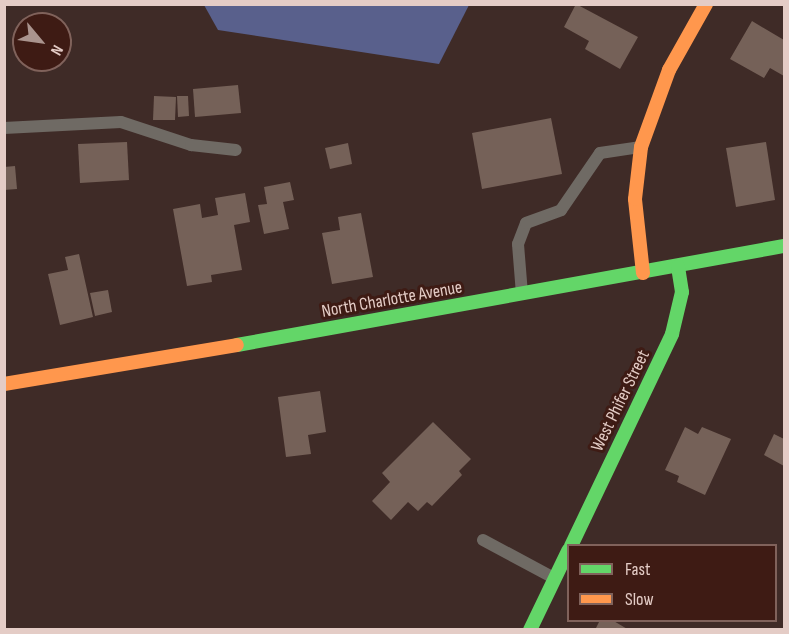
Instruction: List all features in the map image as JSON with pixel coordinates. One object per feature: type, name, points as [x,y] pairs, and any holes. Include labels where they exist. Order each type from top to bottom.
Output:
[{"type":"main road","points":[[643,273],[635,199],[641,147],[669,70],[706,4]]},
{"type":"main road","name":"North Charlotte Avenue","points":[[4,384],[522,295],[784,246]]},
{"type":"main road","name":"West Phifer Street","points":[[572,544],[672,334],[682,291],[678,266]]},
{"type":"main road","points":[[530,630],[567,553]]},
{"type":"lane","points":[[4,128],[121,122],[191,145],[236,150]]},
{"type":"lane","points":[[522,295],[518,244],[526,223],[561,210],[600,153],[641,147]]},
{"type":"lane","points":[[483,540],[555,579]]},
{"type":"shaded area","points":[[204,5],[469,5],[439,64],[218,30]]},
{"type":"building","points":[[576,4],[638,37],[620,69],[585,49],[589,41],[564,27]]},
{"type":"building","points":[[752,21],[784,40],[784,76],[770,68],[764,78],[730,59]]},
{"type":"building","points":[[238,85],[241,113],[195,117],[193,89]]},
{"type":"building","points":[[154,96],[176,97],[175,120],[153,120]]},
{"type":"building","points":[[177,96],[188,96],[189,116],[178,117]]},
{"type":"building","points":[[551,118],[562,174],[482,189],[472,133]]},
{"type":"building","points":[[127,142],[129,180],[80,183],[78,144]]},
{"type":"building","points":[[766,142],[775,200],[736,207],[726,148]]},
{"type":"building","points":[[348,143],[352,164],[330,169],[325,148]]},
{"type":"building","points":[[15,166],[17,189],[4,190],[4,167]]},
{"type":"building","points":[[290,182],[294,200],[283,202],[289,229],[264,234],[258,205],[267,204],[264,187]]},
{"type":"building","points":[[245,193],[250,222],[234,225],[242,270],[211,275],[212,282],[187,286],[173,209],[200,204],[202,218],[218,215],[215,198]]},
{"type":"building","points":[[361,213],[373,277],[332,284],[322,233],[340,230],[338,217]]},
{"type":"building","points":[[79,254],[93,317],[60,325],[48,274],[68,270],[65,257]]},
{"type":"building","points":[[108,290],[112,312],[95,316],[90,293]]},
{"type":"building","points":[[320,391],[326,432],[308,435],[311,454],[286,457],[278,397]]},
{"type":"building","points":[[433,422],[471,459],[459,471],[462,475],[432,506],[427,502],[418,511],[408,502],[391,520],[372,501],[390,482],[382,473]]},
{"type":"building","points":[[685,427],[698,434],[702,427],[731,439],[705,495],[677,482],[679,476],[665,470]]},
{"type":"building","points":[[774,434],[784,439],[784,466],[764,455]]},
{"type":"building","points":[[599,622],[615,622],[629,630],[595,630]]},
{"type":"traffic: fast","points":[[237,345],[784,246]]},
{"type":"traffic: fast","points":[[572,544],[672,334],[682,292],[678,266]]},
{"type":"traffic: fast","points":[[530,630],[567,553]]},
{"type":"traffic: slow","points":[[643,273],[635,199],[641,147],[669,70],[706,4]]},
{"type":"traffic: slow","points":[[4,384],[237,345]]}]
